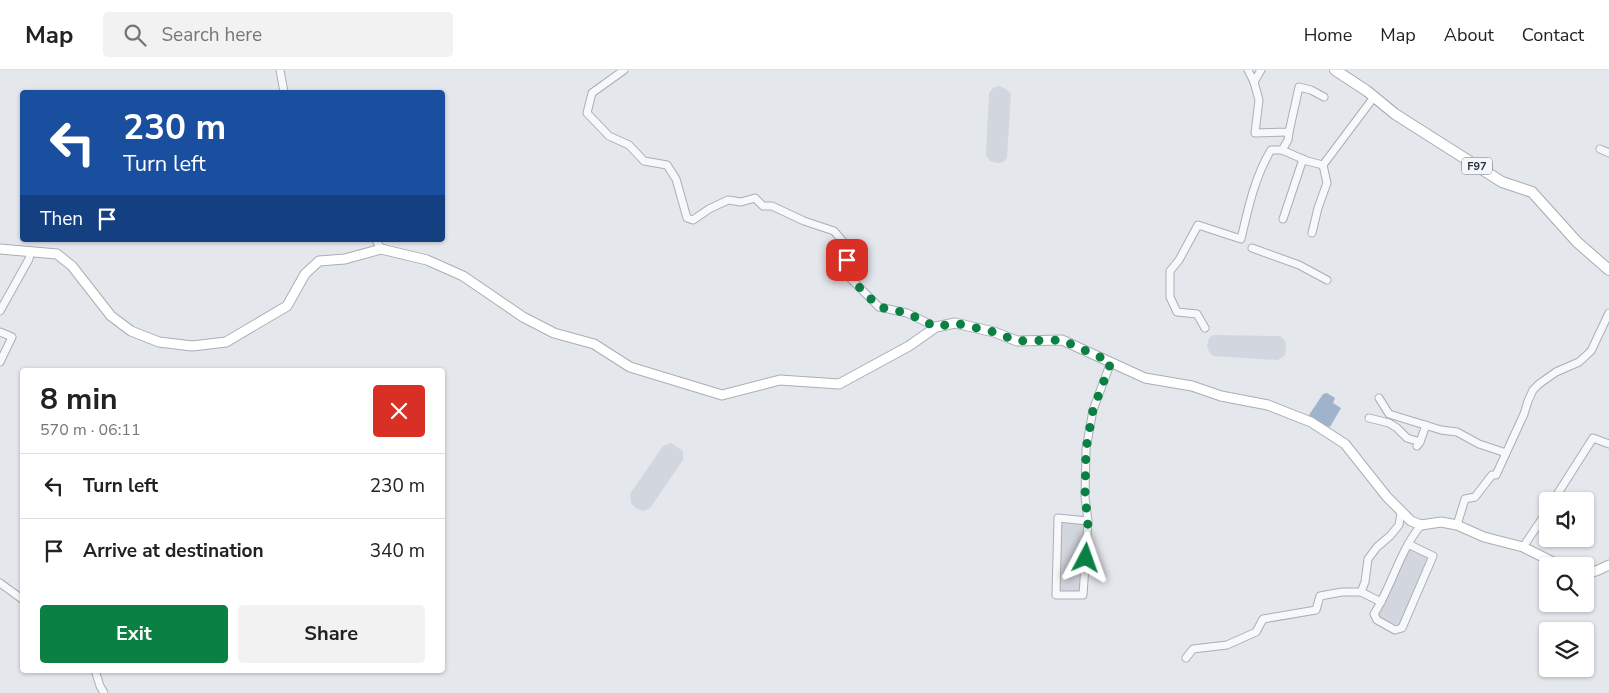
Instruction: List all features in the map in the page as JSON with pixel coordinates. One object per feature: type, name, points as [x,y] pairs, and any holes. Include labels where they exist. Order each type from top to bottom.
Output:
[{"type":"main road","name":"F97","points":[[1335,70],[1395,114],[1502,182],[1532,192],[1577,242],[1609,270]]},
{"type":"main road","points":[[0,249],[58,254],[72,266],[111,316],[130,331],[160,342],[192,346],[226,342],[287,306],[305,274],[319,262],[346,259],[382,249],[427,260],[463,276],[522,317],[554,333],[594,344],[630,367],[722,395],[780,380],[839,384],[909,346],[936,327],[955,323],[994,332],[1017,341],[1062,340],[1145,378],[1192,386],[1221,396],[1268,405],[1310,422],[1345,444],[1401,512],[1411,521],[1420,525],[1441,522],[1457,525],[1484,537],[1522,547],[1543,557]]},
{"type":"main road","points":[[1594,571],[1609,565]]},
{"type":"street","points":[[280,70],[284,90]]},
{"type":"street","points":[[624,70],[592,93],[587,113],[608,136],[629,145],[644,161],[667,165],[676,179],[687,218],[693,220],[709,209],[728,200],[741,202],[755,198],[763,206],[772,206],[804,221],[834,231],[846,245],[848,276],[879,307],[907,313],[936,327]]},
{"type":"street","points":[[1248,70],[1254,82],[1259,100],[1255,133],[1289,132]]},
{"type":"street","points":[[1254,82],[1261,70]]},
{"type":"street","points":[[1282,150],[1288,140],[1299,86],[1324,97]]},
{"type":"street","points":[[1312,233],[1326,183],[1324,166],[1374,97]]},
{"type":"street","points":[[1600,149],[1609,153]]},
{"type":"street","points":[[1205,328],[1197,314],[1177,312],[1170,297],[1170,270],[1179,260],[1198,225],[1241,239],[1264,162],[1270,150],[1282,150],[1324,166]]},
{"type":"street","points":[[1283,219],[1303,159]]},
{"type":"street","points":[[377,242],[382,249]]},
{"type":"street","points":[[1252,248],[1299,265],[1326,280]]},
{"type":"street","points":[[0,311],[29,259],[30,252]]},
{"type":"street","points":[[1457,525],[1465,499],[1475,498],[1492,474],[1496,475],[1533,390],[1556,372],[1579,362],[1591,351],[1609,313]]},
{"type":"street","points":[[0,332],[12,337],[0,362]]},
{"type":"street","points":[[1088,521],[1058,518],[1056,595],[1083,596],[1088,521],[1085,497],[1086,449],[1093,410],[1111,362]]},
{"type":"street","points":[[1379,398],[1390,414],[1441,430],[1457,432],[1479,444],[1506,453]]},
{"type":"street","points":[[1369,418],[1397,428],[1407,438],[1418,444],[1426,425]]},
{"type":"street","points":[[1559,492],[1593,438],[1609,444]]},
{"type":"street","points":[[1361,592],[1365,582],[1368,559],[1399,525],[1401,512]]},
{"type":"street","points":[[1522,547],[1539,523]]},
{"type":"street","points":[[1408,544],[1433,556],[1402,628],[1395,630],[1377,620],[1374,614],[1382,602],[1398,562],[1408,544],[1420,525]]},
{"type":"street","points":[[0,583],[20,598]]},
{"type":"street","points":[[1186,658],[1194,650],[1227,644],[1256,632],[1263,619],[1316,610],[1320,596],[1342,592],[1361,592],[1382,602]]},
{"type":"street","points":[[96,673],[99,689],[104,693]]},
{"type":"shaded area","points":[[999,86],[1011,94],[1007,157],[1004,162],[997,163],[990,161],[986,155],[989,93],[993,88]]},
{"type":"shaded area","points":[[1213,335],[1280,336],[1285,341],[1285,355],[1278,360],[1213,356],[1209,352],[1207,345],[1209,338]]},
{"type":"shaded area","points":[[671,443],[683,451],[683,460],[650,508],[643,511],[636,508],[631,503],[630,494],[663,446]]},
{"type":"shaded area","points":[[1062,522],[1083,524],[1079,594],[1058,592]]},
{"type":"shaded area","points":[[1407,549],[1430,559],[1400,626],[1377,617]]},
{"type":"water","points":[[1327,393],[1335,398],[1333,403],[1341,408],[1330,427],[1318,423],[1309,415],[1323,394]]},
{"type":"route","points":[[847,260],[848,276],[879,307],[907,313],[936,327],[955,323],[994,332],[1017,341],[1062,340],[1111,362],[1093,410],[1086,449],[1085,497],[1088,521],[1086,558]]}]
